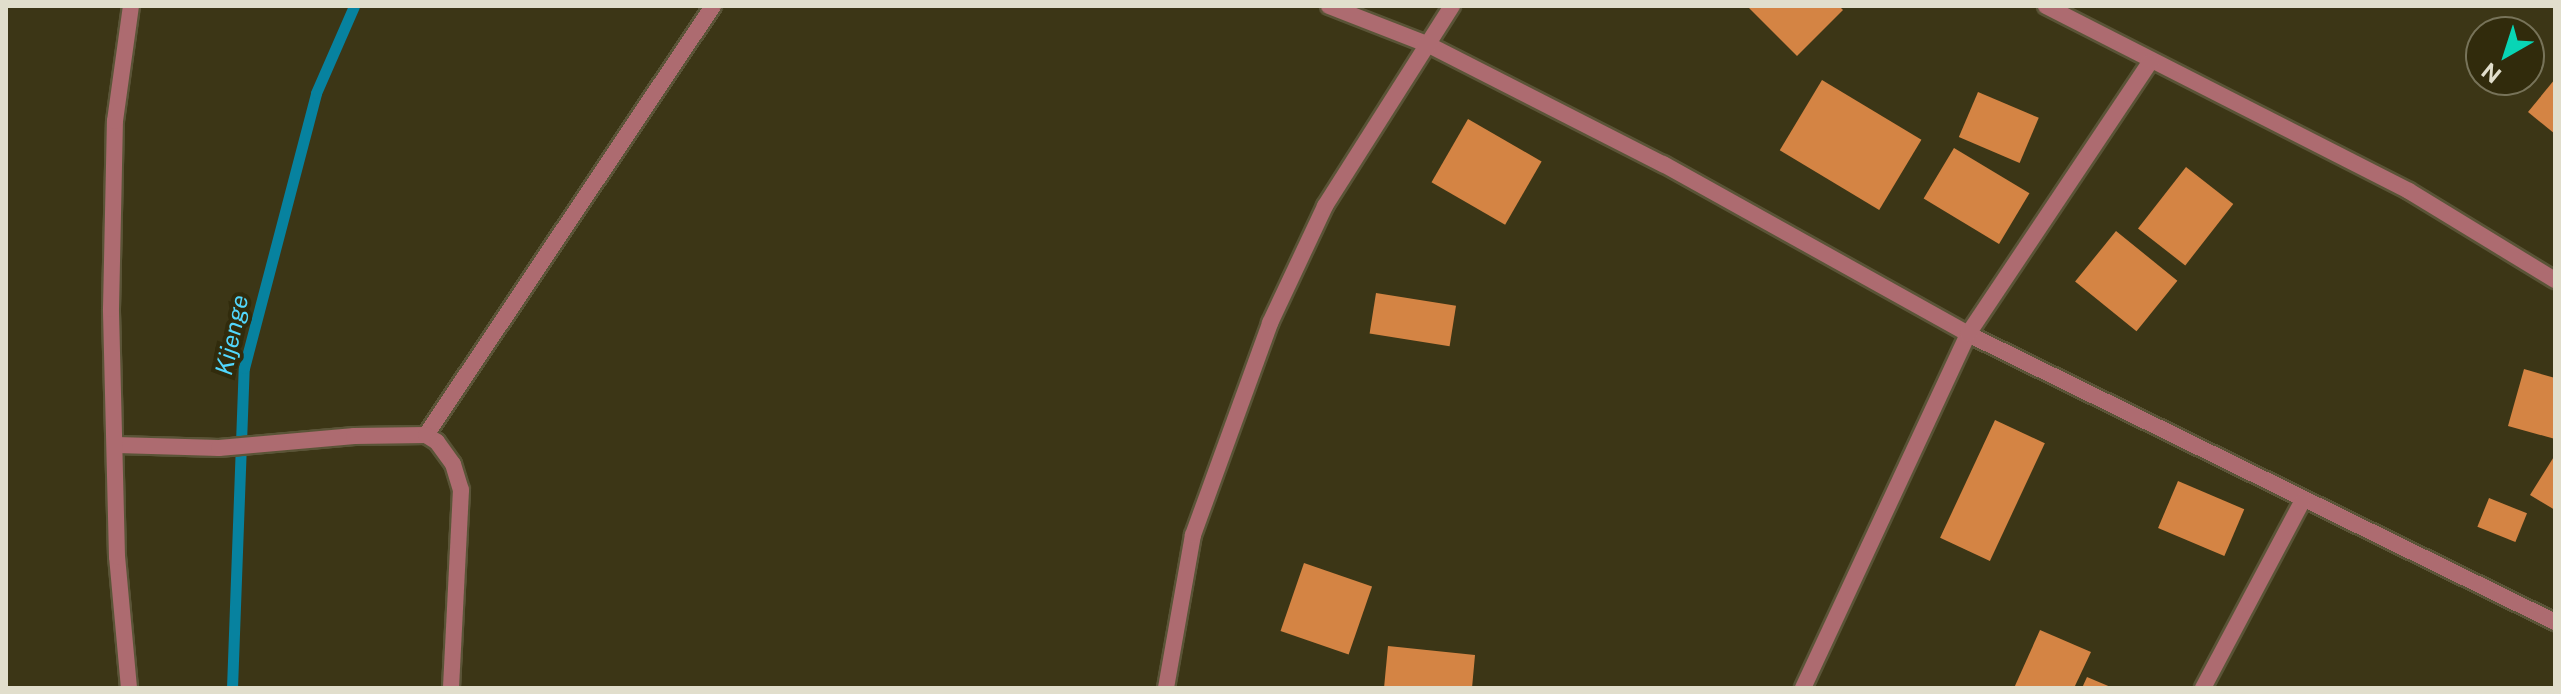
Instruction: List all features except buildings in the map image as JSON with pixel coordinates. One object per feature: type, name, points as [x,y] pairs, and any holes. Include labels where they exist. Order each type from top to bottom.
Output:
[{"type":"street","points":[[129,688],[117,557],[117,445],[111,309],[115,121],[131,6]]},
{"type":"street","points":[[426,435],[713,6]]},
{"type":"street","points":[[1329,6],[1429,45],[1663,164],[1968,334],[2302,502],[2555,622]]},
{"type":"street","points":[[1166,688],[1193,535],[1270,323],[1325,206],[1452,6]]},
{"type":"street","points":[[2046,6],[2150,62],[2409,191],[2555,280]]},
{"type":"street","points":[[1803,688],[1968,334],[2150,62]]},
{"type":"street","points":[[117,445],[219,448],[354,436],[426,435],[446,451],[461,490],[451,688]]},
{"type":"street","points":[[2203,688],[2302,502]]},
{"type":"waterway","name":"Kijenge","points":[[232,688],[244,368],[316,93],[354,6]]}]
